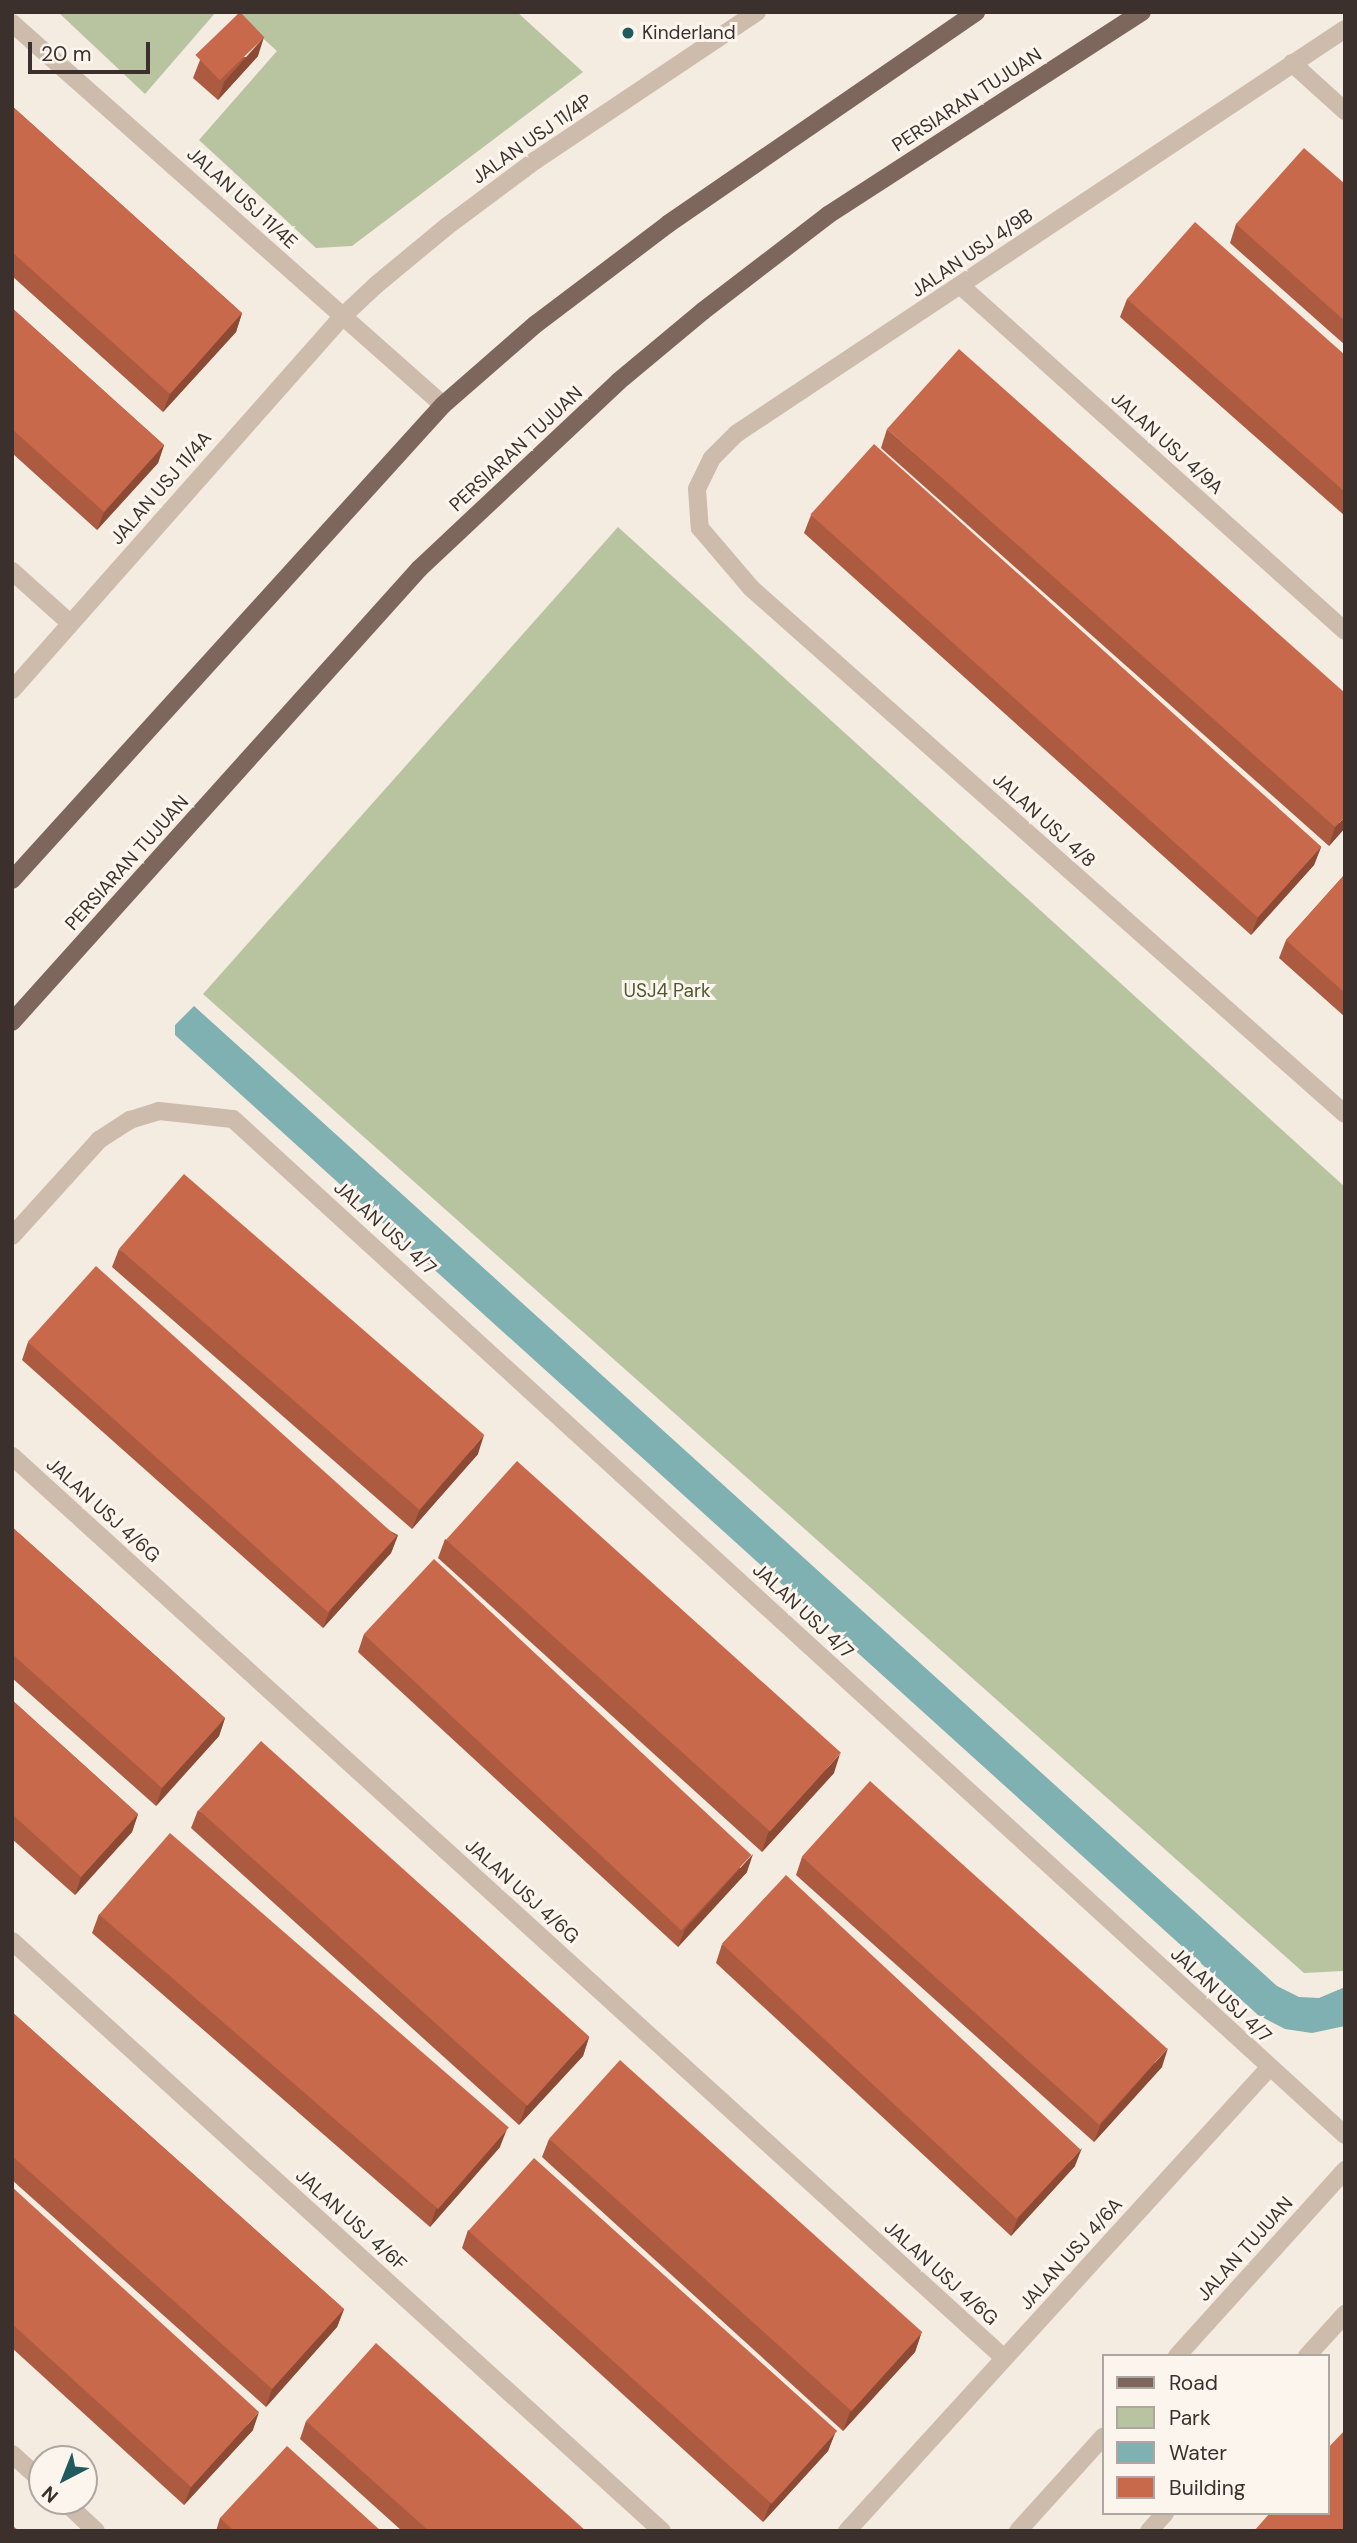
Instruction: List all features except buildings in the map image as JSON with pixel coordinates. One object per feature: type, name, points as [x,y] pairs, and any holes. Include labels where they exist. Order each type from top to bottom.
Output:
[{"type":"main road","points":[[12,880],[443,405],[536,324],[668,224],[976,12]]},
{"type":"main road","name":"PERSIARAN TUJUAN","points":[[12,1022],[419,569],[620,381],[703,311],[828,215],[1142,12]]},
{"type":"street","name":"JALAN USJ 11/4P","points":[[343,316],[446,227],[536,160],[757,12]]},
{"type":"street","name":"JALAN USJ 11/4E","points":[[12,23],[443,405]]},
{"type":"street","name":"JALAN USJ 4/9B","points":[[719,552],[700,528],[697,489],[712,457],[736,434],[1345,29]]},
{"type":"street","points":[[1292,63],[1345,111]]},
{"type":"street","name":"JALAN USJ 4/9A","points":[[961,286],[1345,631]]},
{"type":"street","name":"JALAN USJ 11/4A","points":[[12,690],[343,316]]},
{"type":"street","name":"JALAN USJ 4/8","points":[[719,552],[751,588],[1345,1114]]},
{"type":"street","points":[[12,571],[70,623]]},
{"type":"street","name":"JALAN USJ 4/7","points":[[12,1236],[99,1140],[130,1120],[159,1111],[233,1119],[545,1401],[1345,2135]]},
{"type":"street","name":"JALAN USJ 4/6G","points":[[12,1455],[1004,2358]]},
{"type":"street","name":"JALAN USJ 4/6F","points":[[12,1941],[662,2531]]},
{"type":"street","name":"JALAN USJ 4/6A","points":[[847,2531],[1269,2068]]},
{"type":"street","name":"JALAN TUJUAN","points":[[1179,2354],[1345,2170]]},
{"type":"street","points":[[1309,2354],[1345,2314]]},
{"type":"street","points":[[1018,2531],[1102,2438]]},
{"type":"street","points":[[12,2454],[28,2468]]},
{"type":"street","points":[[79,2515],[96,2531]]},
{"type":"street","points":[[1149,2531],[1163,2515]]},
{"type":"green space","points":[[58,12],[216,12],[145,94]]},
{"type":"green space","points":[[234,12],[517,12],[583,72],[352,246],[316,248],[199,140],[277,51]]},
{"type":"green space","name":"USJ4 Park","points":[[618,527],[1345,1187],[1343,1971],[1304,1973],[203,994]]},
{"type":"water","points":[[194,1006],[1277,1986],[1299,1997],[1319,1998],[1345,1987],[1345,2026],[1312,2033],[1285,2029],[1258,2015],[175,1035],[175,1025]]},
{"type":"place","name":"Kinderland","points":[[628,33]]}]
